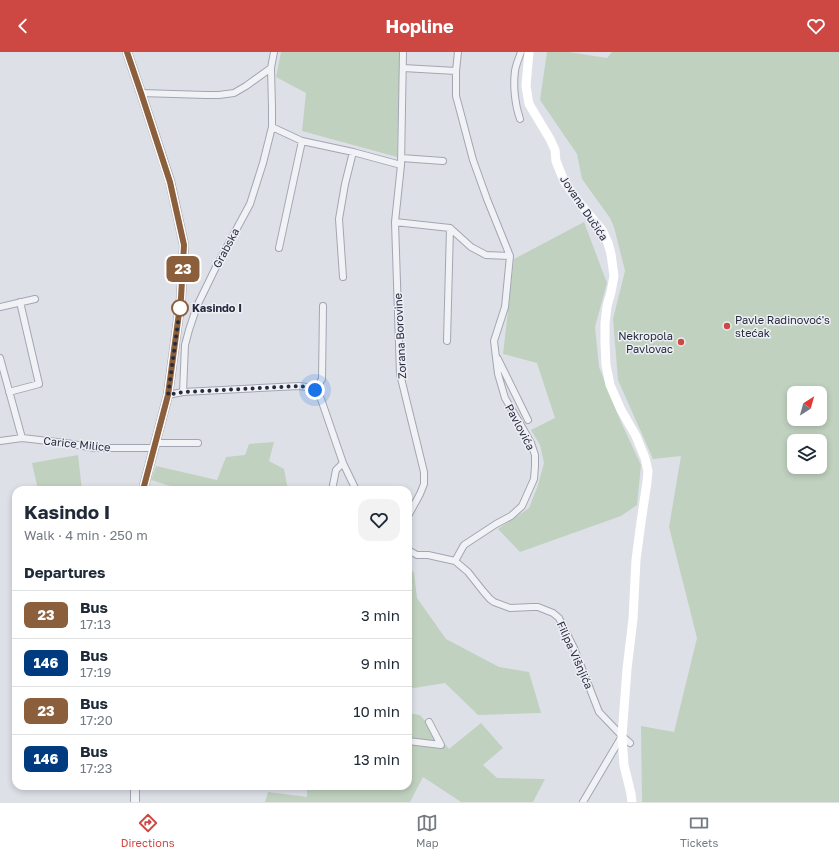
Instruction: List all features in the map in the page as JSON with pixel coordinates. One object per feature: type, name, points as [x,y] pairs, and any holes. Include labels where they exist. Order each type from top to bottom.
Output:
[{"type":"main road","name":"Jovana Dučića","points":[[529,52],[526,86],[529,104],[550,139],[555,150],[556,161],[564,181],[602,230],[608,243],[614,276],[607,306],[605,324],[604,343],[606,365],[610,385],[621,410],[636,436],[645,458],[648,471],[636,560],[633,619],[627,668],[622,736]]},
{"type":"main road","points":[[622,736],[624,765],[632,802]]},
{"type":"street","points":[[127,52],[170,182],[184,245],[181,298],[168,395],[144,486]]},
{"type":"street","name":"Grabska","points":[[183,392],[185,345],[197,306],[214,269],[250,204],[272,127],[271,68],[274,52]]},
{"type":"street","name":"Zorana Borovine","points":[[403,52],[401,161],[395,222],[400,374],[424,472],[424,484],[412,509]]},
{"type":"street","name":"Pavlovića","points":[[455,561],[464,545],[511,516],[522,506],[534,479],[535,466],[535,455],[522,427],[505,398],[498,374],[494,341],[505,307],[510,256],[492,213],[473,160],[456,96],[458,52]]},
{"type":"street","points":[[520,119],[515,91],[516,70],[521,52]]},
{"type":"street","points":[[141,93],[206,95],[234,93],[271,68]]},
{"type":"street","points":[[403,68],[456,71]]},
{"type":"street","points":[[272,127],[302,141],[353,152],[401,161],[443,161]]},
{"type":"street","points":[[279,248],[302,141]]},
{"type":"street","points":[[343,277],[339,218],[353,152]]},
{"type":"street","points":[[395,222],[450,228],[471,247],[486,255],[510,256]]},
{"type":"street","points":[[446,341],[450,228]]},
{"type":"street","points":[[0,307],[35,299]]},
{"type":"street","points":[[9,392],[39,384],[20,302]]},
{"type":"street","points":[[315,390],[322,379],[323,306]]},
{"type":"street","name":"Pavlovića","points":[[496,355],[528,420]]},
{"type":"street","points":[[0,358],[22,438]]},
{"type":"street","points":[[168,395],[183,392],[299,386],[309,387],[315,390],[321,399],[343,463],[354,486]]},
{"type":"street","name":"Carice Milice","points":[[0,441],[22,438],[95,448],[198,443]]},
{"type":"street","points":[[333,486],[336,470],[343,463]]},
{"type":"street","name":"Filipa Višnjića","points":[[412,552],[417,555],[428,555],[455,561],[468,572],[494,602],[510,608],[538,607],[553,613],[559,618],[574,648],[599,712],[622,736],[630,742]]},
{"type":"street","points":[[412,742],[440,745],[429,722]]},
{"type":"street","points":[[583,802],[622,736]]},
{"type":"street","points":[[135,790],[135,802]]},
{"type":"green space","points":[[281,52],[400,52],[397,157],[302,131],[306,93],[276,77]]},
{"type":"green space","points":[[547,52],[569,52],[607,58],[612,52],[839,52],[839,802],[642,802],[641,726],[674,732],[697,638],[669,527],[681,456],[653,459],[618,380],[613,319],[625,271],[614,227],[610,218],[582,179],[577,154],[540,100]]},
{"type":"green space","points":[[584,222],[607,283],[595,327],[599,367],[621,422],[641,465],[637,505],[621,516],[520,552],[498,529],[529,508],[538,485],[544,463],[540,445],[531,430],[555,418],[537,363],[503,354],[514,259]]},
{"type":"green space","points":[[274,442],[269,461],[284,469],[287,486],[170,486],[151,480],[156,466],[217,480],[226,457],[245,455],[249,444]]},
{"type":"green space","points":[[78,455],[82,486],[37,486],[32,463]]},
{"type":"green space","points":[[412,570],[414,573],[417,598],[446,639],[499,667],[529,672],[541,713],[478,715],[445,683],[412,688]]},
{"type":"green space","points":[[412,714],[420,715],[449,749],[481,723],[503,748],[483,765],[497,778],[545,779],[533,802],[461,802],[423,777],[410,802],[265,802],[268,792],[307,797],[307,790],[412,790]]},
{"type":"bus line","name":"23","points":[[127,52],[170,182],[184,245],[181,298],[168,395],[144,486]]},
{"type":"place","name":"Kasindo I","points":[[180,308]]},
{"type":"place","name":"Pavle Radinovoć's stećak","points":[[727,326]]},
{"type":"place","name":"Nekropola Pavlovac","points":[[681,342]]},
{"type":"route","points":[[180,308],[168,395],[183,392],[299,386],[309,387],[315,390]]}]
